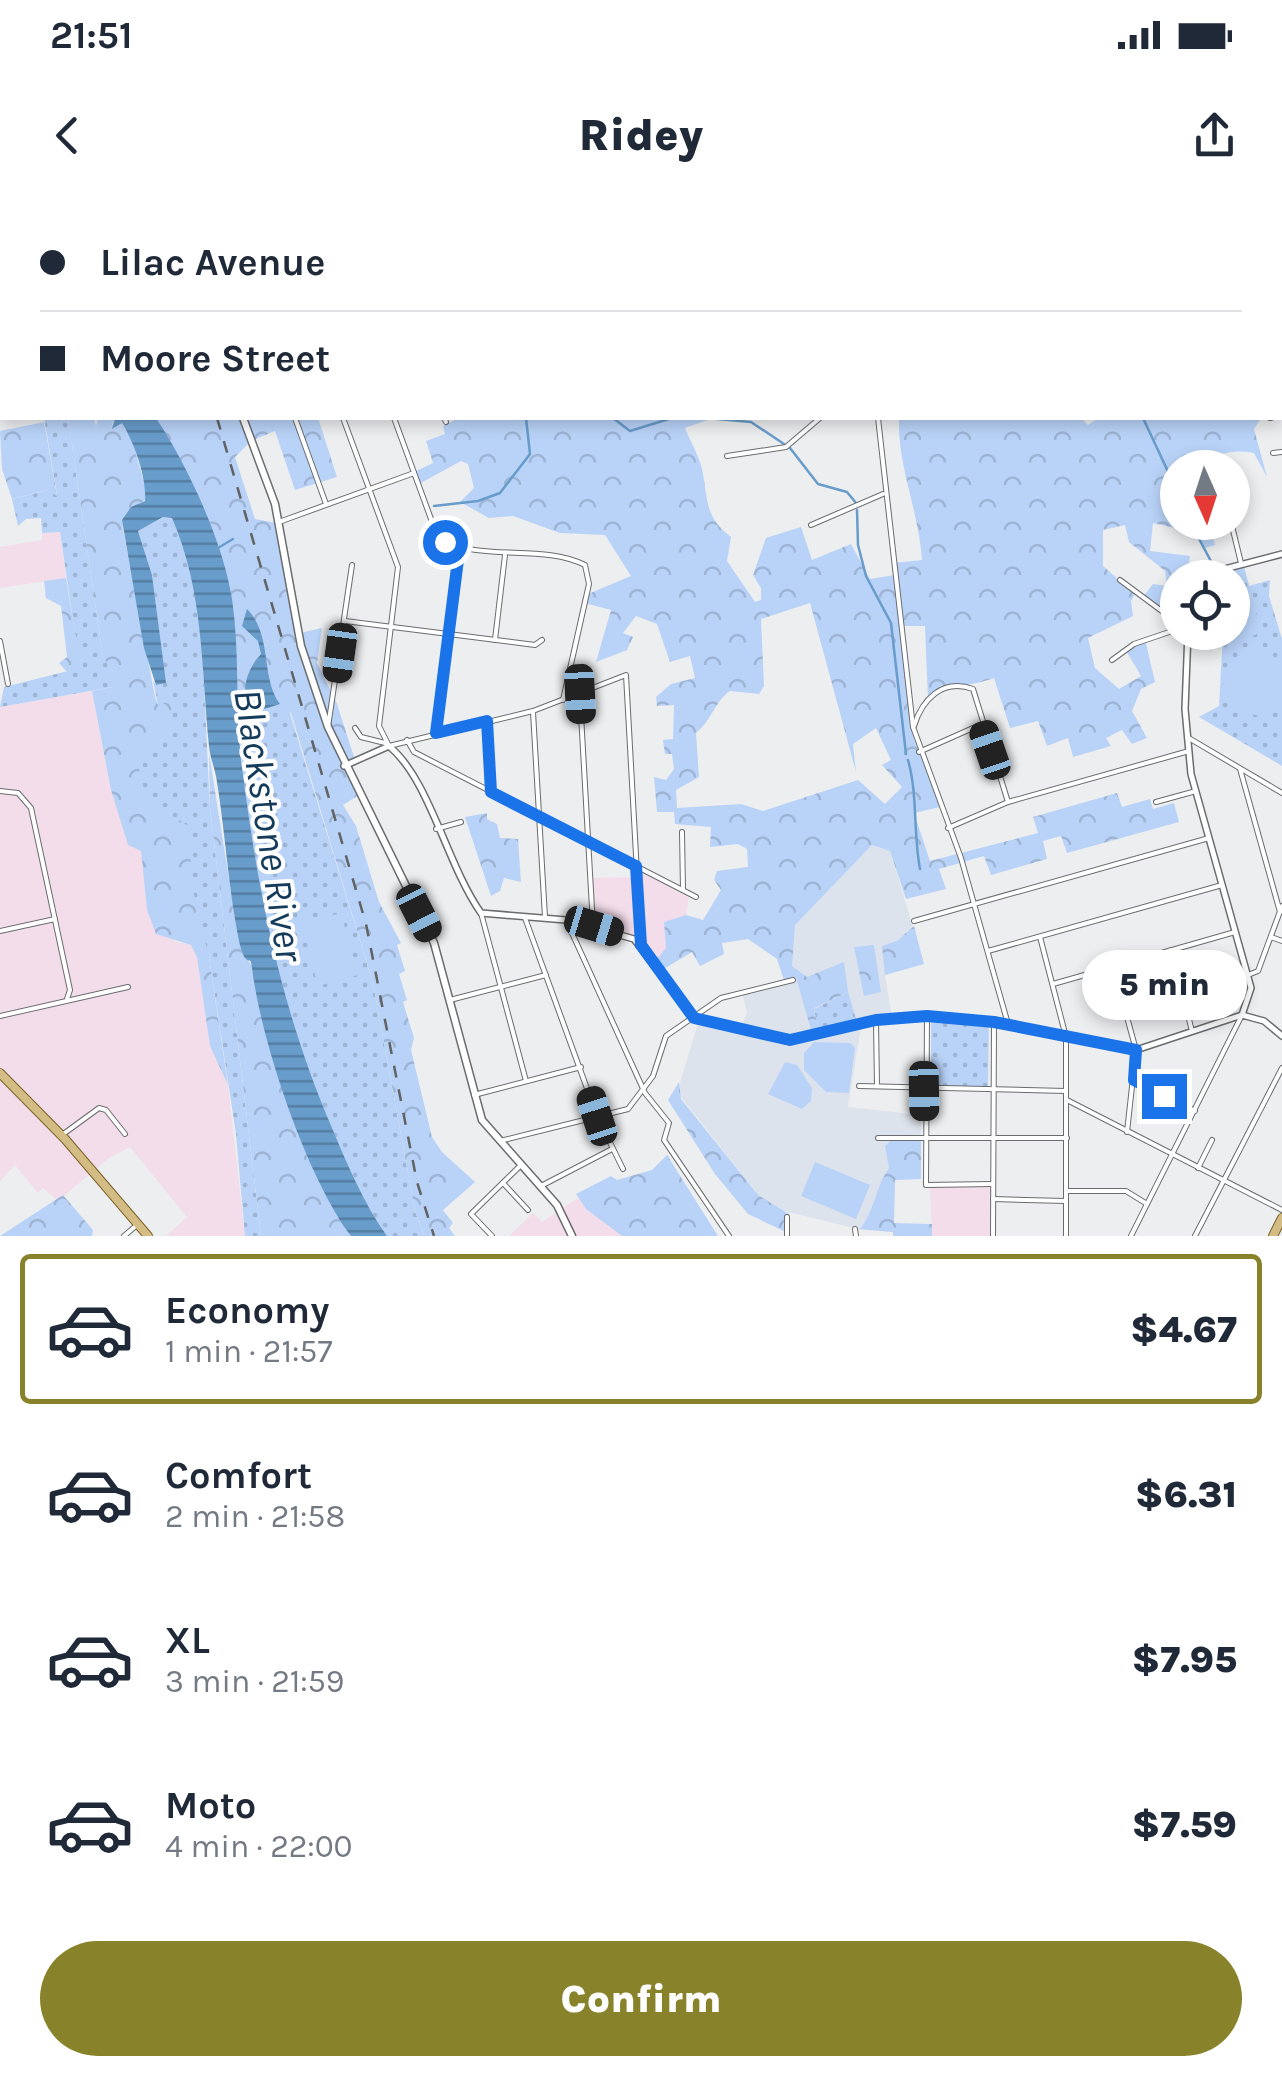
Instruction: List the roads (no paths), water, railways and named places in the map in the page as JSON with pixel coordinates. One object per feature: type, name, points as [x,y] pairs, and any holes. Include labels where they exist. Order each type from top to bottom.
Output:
[{"type":"main road","points":[[245,420],[279,522],[301,646],[328,727],[434,943],[482,1120],[540,1186],[570,1235]]},
{"type":"main road","points":[[0,1073],[62,1136],[148,1236]]},
{"type":"main road","points":[[1274,1236],[1282,1218]]},
{"type":"street","points":[[296,420],[326,504]]},
{"type":"street","points":[[343,420],[398,567],[379,726],[387,744],[418,777],[464,890],[481,913],[526,1081]]},
{"type":"street","points":[[395,420],[438,538],[505,555],[573,559],[584,565],[589,584],[563,700]]},
{"type":"street","points":[[727,456],[786,447],[818,420]]},
{"type":"street","points":[[878,420],[883,494],[913,728],[974,904],[1008,1024]]},
{"type":"street","points":[[1274,453],[1282,452]]},
{"type":"street","points":[[279,522],[414,473]]},
{"type":"street","points":[[812,525],[883,494]]},
{"type":"street","points":[[436,733],[460,544]]},
{"type":"street","points":[[1250,562],[1282,554]]},
{"type":"street","points":[[495,640],[505,555]]},
{"type":"street","points":[[328,727],[352,565]]},
{"type":"street","points":[[1120,580],[1160,612]]},
{"type":"street","points":[[344,621],[536,645],[542,640]]},
{"type":"street","points":[[1112,660],[1134,644],[1160,633]]},
{"type":"street","points":[[0,641],[8,684]]},
{"type":"street","points":[[1131,1236],[1242,1016],[1251,988],[1188,751],[1188,650]]},
{"type":"street","points":[[344,766],[387,744],[533,711],[626,675],[641,945]]},
{"type":"street","points":[[913,728],[930,695],[949,687],[973,688],[1008,802]]},
{"type":"street","points":[[580,694],[594,926]]},
{"type":"street","points":[[533,711],[546,917]]},
{"type":"street","points":[[487,721],[491,792]]},
{"type":"street","points":[[919,752],[982,724]]},
{"type":"street","points":[[355,728],[361,737],[387,744]]},
{"type":"street","points":[[1188,738],[1282,792]]},
{"type":"street","points":[[407,740],[414,752],[696,897]]},
{"type":"street","points":[[948,828],[1008,802],[1188,751]]},
{"type":"street","points":[[1240,768],[1281,909],[1258,971],[1248,975]]},
{"type":"street","points":[[0,791],[18,792],[29,805],[56,919],[70,990],[68,999]]},
{"type":"street","points":[[1156,802],[1196,791]]},
{"type":"street","points":[[436,829],[461,822]]},
{"type":"street","points":[[682,832],[683,890]]},
{"type":"street","points":[[914,921],[1209,838]]},
{"type":"street","points":[[988,951],[1222,885]]},
{"type":"street","points":[[481,913],[566,920],[594,926],[641,945],[694,1018],[790,1040],[876,1020],[927,1016],[1008,1024],[1136,1050],[1242,1016],[1264,1021],[1282,1036]]},
{"type":"street","points":[[525,916],[597,1116],[623,1169]]},
{"type":"street","points":[[0,931],[56,919]]},
{"type":"street","points":[[566,920],[645,1090],[669,1122],[663,1134],[729,1236]]},
{"type":"street","points":[[1053,984],[1235,932]]},
{"type":"street","points":[[1040,936],[1066,1036],[1066,1236]]},
{"type":"street","points":[[1271,937],[1282,941]]},
{"type":"street","points":[[1171,950],[1192,1031]]},
{"type":"street","points":[[1112,966],[1136,1050],[1127,1132]]},
{"type":"street","points":[[450,1000],[546,975]]},
{"type":"street","points":[[500,1141],[628,1109],[645,1090],[666,1036],[721,998],[793,980]]},
{"type":"street","points":[[0,1016],[128,987]]},
{"type":"street","points":[[927,1016],[926,1184],[993,1184]]},
{"type":"street","points":[[876,1020],[877,1087]]},
{"type":"street","points":[[993,1236],[994,1022]]},
{"type":"street","points":[[474,1094],[581,1067]]},
{"type":"street","points":[[1195,1236],[1282,1068]]},
{"type":"street","points":[[1134,1080],[1195,1111]]},
{"type":"street","points":[[859,1086],[924,1091],[1066,1091]]},
{"type":"street","points":[[1066,1100],[1282,1210]]},
{"type":"street","points":[[62,1136],[99,1108],[106,1110],[126,1134]]},
{"type":"street","points":[[878,1138],[1067,1138]]},
{"type":"street","points":[[1198,1168],[1212,1140]]},
{"type":"street","points":[[540,1186],[613,1149]]},
{"type":"street","points":[[492,1236],[472,1214],[521,1164]]},
{"type":"street","points":[[503,1183],[528,1210]]},
{"type":"street","points":[[1066,1191],[1126,1191],[1147,1204]]},
{"type":"street","points":[[993,1198],[1066,1202]]},
{"type":"street","points":[[787,1217],[787,1236]]},
{"type":"street","points":[[124,1236],[138,1224]]},
{"type":"waterway","points":[[434,506],[478,501],[500,493],[530,454],[526,420]]},
{"type":"waterway","points":[[616,420],[630,431],[666,420]]},
{"type":"waterway","points":[[729,420],[751,422],[784,444]]},
{"type":"waterway","points":[[1144,420],[1160,454]]},
{"type":"waterway","points":[[790,448],[818,484],[847,492],[856,503]]},
{"type":"waterway","points":[[857,510],[858,545],[866,576],[891,623],[906,754]]},
{"type":"waterway","points":[[218,548],[233,539]]},
{"type":"waterway","points":[[1200,540],[1210,560]]},
{"type":"waterway","points":[[908,760],[920,869]]},
{"type":"railway","points":[[218,420],[366,924],[417,1182],[434,1236]]},
{"type":"water label","name":"Blackstone River","points":[[269,825]]}]
